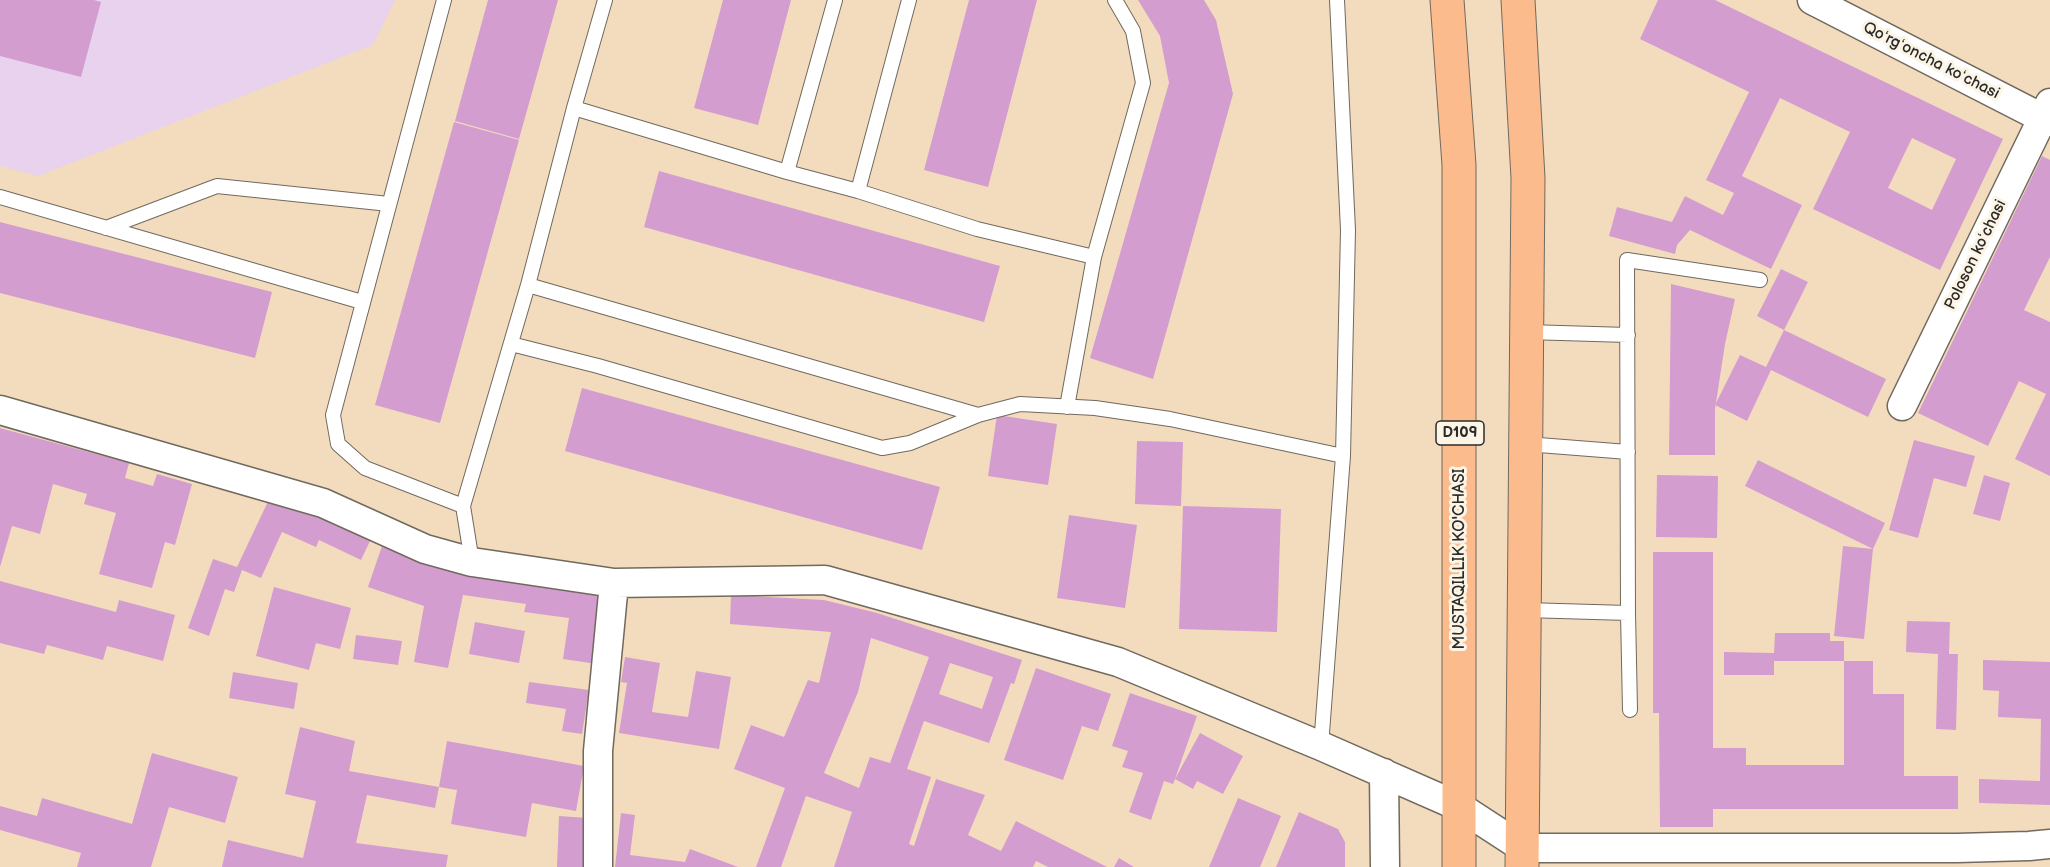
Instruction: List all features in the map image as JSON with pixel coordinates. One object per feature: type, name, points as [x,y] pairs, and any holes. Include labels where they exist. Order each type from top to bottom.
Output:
[{"type":"main road","name":"MUSTAQILLIK KO'CHASI","points":[[1448,0],[1460,165],[1459,867]]},
{"type":"main road","points":[[1518,0],[1528,178],[1522,857]]},
{"type":"street","name":"Qoʻrgʻoncha koʻchasi","points":[[1812,0],[2048,115]]},
{"type":"street","name":"Poloson koʻchasi","points":[[1902,406],[2048,115]]},
{"type":"street","points":[[0,410],[323,503],[425,549],[472,562],[614,583],[825,580],[1118,662],[1321,746],[1460,807],[1522,857],[1661,847],[1957,848],[2050,844]]},
{"type":"street","points":[[598,867],[598,751],[614,583]]},
{"type":"street","points":[[1384,773],[1385,867]]},
{"type":"lane","points":[[444,0],[333,415],[338,444],[365,468],[463,506]]},
{"type":"lane","points":[[472,562],[463,506],[528,285],[573,108],[605,0]]},
{"type":"lane","points":[[787,172],[835,0]]},
{"type":"lane","points":[[858,191],[909,0]]},
{"type":"lane","points":[[1067,407],[1094,257],[1143,83],[1133,31],[1115,0]]},
{"type":"lane","points":[[1321,746],[1343,456],[1348,230],[1337,0]]},
{"type":"lane","points":[[573,108],[858,191],[976,229],[1094,257]]},
{"type":"lane","points":[[106,228],[217,186],[389,204]]},
{"type":"lane","points":[[0,197],[362,302]]},
{"type":"lane","points":[[1630,710],[1627,260],[1760,280]]},
{"type":"lane","points":[[528,285],[978,415]]},
{"type":"lane","points":[[1527,332],[1628,335]]},
{"type":"lane","points":[[511,344],[598,366],[882,448],[910,443],[978,415],[1020,404],[1095,408],[1170,419],[1343,456]]},
{"type":"lane","points":[[1526,444],[1628,452]]},
{"type":"lane","points":[[1525,610],[1628,613]]},
{"type":"shaded area","points":[[0,0],[395,0],[373,45],[38,176],[0,166]]},
{"type":"building","points":[[0,0],[94,0],[101,2],[81,77],[0,56]]},
{"type":"building","points":[[488,0],[558,0],[519,139],[455,121]]},
{"type":"building","points":[[723,0],[791,0],[758,125],[694,108]]},
{"type":"building","points":[[969,0],[1037,0],[988,187],[924,170]]},
{"type":"building","points":[[1138,0],[1204,0],[1216,20],[1233,94],[1153,379],[1090,358],[1169,83],[1160,36]]},
{"type":"building","points":[[1658,0],[1715,0],[2003,139],[1940,270],[1813,209],[1850,132],[1780,98],[1742,176],[1802,205],[1771,269],[1690,230],[1677,245],[1675,254],[1609,236],[1617,207],[1672,222],[1685,196],[1723,215],[1734,193],[1706,180],[1749,92],[1640,39]],"holes":[[[1912,138],[1956,159],[1932,210],[1888,188]]]},
{"type":"building","points":[[454,122],[519,140],[440,423],[375,405]]},
{"type":"building","points":[[2042,156],[2050,160],[2050,257],[2024,310],[2050,322],[2050,476],[2015,459],[2046,394],[2019,381],[1988,446],[1918,413]]},
{"type":"building","points":[[659,171],[1000,266],[984,322],[644,227]]},
{"type":"building","points":[[0,222],[272,292],[255,358],[0,293]]},
{"type":"building","points":[[1781,269],[1808,282],[1784,330],[1757,316]]},
{"type":"building","points":[[1671,284],[1735,299],[1715,409],[1715,455],[1669,455]]},
{"type":"building","points":[[1784,330],[1886,379],[1868,417],[1771,370],[1747,421],[1715,405],[1740,355],[1766,367]]},
{"type":"building","points":[[582,388],[940,487],[922,550],[565,451]]},
{"type":"building","points":[[997,415],[1057,424],[1048,485],[988,476]]},
{"type":"building","points":[[0,428],[129,463],[125,478],[153,486],[157,474],[192,484],[175,545],[165,542],[152,588],[99,574],[116,513],[84,504],[87,494],[53,484],[40,534],[12,526],[0,567]]},
{"type":"building","points":[[1914,440],[1975,456],[1966,487],[1934,478],[1918,538],[1889,530]]},
{"type":"building","points":[[1137,441],[1183,442],[1181,506],[1135,504]]},
{"type":"building","points":[[1758,460],[1885,523],[1873,549],[1745,486]]},
{"type":"building","points":[[1657,475],[1718,476],[1717,538],[1656,537]]},
{"type":"building","points":[[1984,475],[2010,483],[2000,521],[1973,514]]},
{"type":"building","points":[[272,493],[371,539],[361,560],[319,540],[316,547],[282,532],[261,578],[242,570],[234,592],[225,589],[209,636],[188,628],[213,559],[237,567]]},
{"type":"building","points":[[1183,506],[1281,509],[1277,632],[1179,629]]},
{"type":"building","points":[[1069,515],[1137,525],[1125,608],[1057,598]]},
{"type":"building","points":[[383,543],[607,592],[597,664],[563,659],[569,618],[524,612],[526,604],[463,595],[448,668],[414,662],[424,606],[368,587]]},
{"type":"building","points":[[1843,546],[1873,549],[1864,639],[1834,636]]},
{"type":"building","points":[[1653,552],[1713,552],[1713,748],[1746,748],[1746,765],[1844,765],[1844,661],[1873,661],[1873,694],[1904,694],[1904,776],[1958,776],[1958,809],[1713,809],[1713,827],[1660,827],[1659,713],[1653,713]]},
{"type":"building","points":[[0,581],[116,612],[119,600],[175,615],[163,661],[107,646],[103,660],[47,645],[44,654],[0,643]]},
{"type":"building","points":[[274,587],[351,608],[340,649],[316,643],[309,670],[256,656]]},
{"type":"building","points":[[731,595],[824,600],[877,613],[1022,660],[989,743],[924,721],[907,769],[931,777],[909,844],[914,846],[936,779],[985,795],[968,835],[1001,851],[1016,821],[1107,867],[1048,867],[1036,861],[1033,867],[834,867],[852,812],[806,796],[781,867],[756,867],[785,788],[734,769],[751,725],[784,737],[808,680],[819,683],[831,632],[730,624]],"holes":[[[871,638],[929,657],[890,763],[870,757],[859,788],[824,773],[858,692]],[[950,663],[993,677],[982,709],[939,694]]]},
{"type":"building","points":[[1907,621],[1950,622],[1949,654],[1958,654],[1956,730],[1936,729],[1938,654],[1906,652]]},
{"type":"building","points":[[475,622],[525,631],[519,663],[469,654]]},
{"type":"building","points":[[1775,633],[1830,633],[1830,641],[1844,641],[1844,661],[1774,661],[1774,675],[1724,675],[1724,652],[1774,653]]},
{"type":"building","points":[[356,635],[402,641],[398,665],[353,659]]},
{"type":"building","points":[[625,657],[660,663],[652,712],[688,717],[696,671],[731,677],[719,749],[619,733],[627,683],[621,682]]},
{"type":"building","points":[[1983,660],[2050,662],[2050,805],[1979,803],[1979,779],[2040,781],[2041,719],[1998,717],[1999,691],[1983,690]]},
{"type":"building","points":[[1036,668],[1111,694],[1098,731],[1082,726],[1063,780],[1004,760]]},
{"type":"building","points":[[233,672],[298,683],[294,709],[229,698]]},
{"type":"building","points":[[529,682],[589,690],[582,734],[562,731],[566,709],[526,703]]},
{"type":"building","points":[[1130,693],[1197,716],[1173,784],[1164,781],[1151,820],[1129,812],[1143,773],[1122,767],[1128,751],[1112,746]]},
{"type":"building","points":[[300,727],[355,741],[349,771],[439,787],[435,808],[367,795],[356,843],[448,855],[446,867],[222,867],[228,840],[303,858],[316,801],[285,794]]},
{"type":"building","points":[[1200,733],[1243,756],[1223,794],[1197,781],[1193,789],[1175,779]]},
{"type":"building","points":[[447,741],[584,766],[576,811],[532,803],[526,837],[451,824],[457,790],[439,787]]},
{"type":"building","points":[[152,753],[238,777],[225,823],[169,807],[151,867],[77,867],[81,853],[0,830],[0,806],[37,816],[42,798],[132,824]]},
{"type":"building","points":[[1238,798],[1281,816],[1260,867],[1209,867]]},
{"type":"building","points":[[1299,812],[1338,829],[1345,842],[1345,867],[1276,867]]},
{"type":"building","points":[[621,813],[635,815],[630,855],[685,862],[690,849],[738,867],[615,867]]},
{"type":"building","points":[[559,816],[588,818],[586,867],[557,867]]},
{"type":"building","points":[[1119,858],[1134,867],[1114,867]]}]
